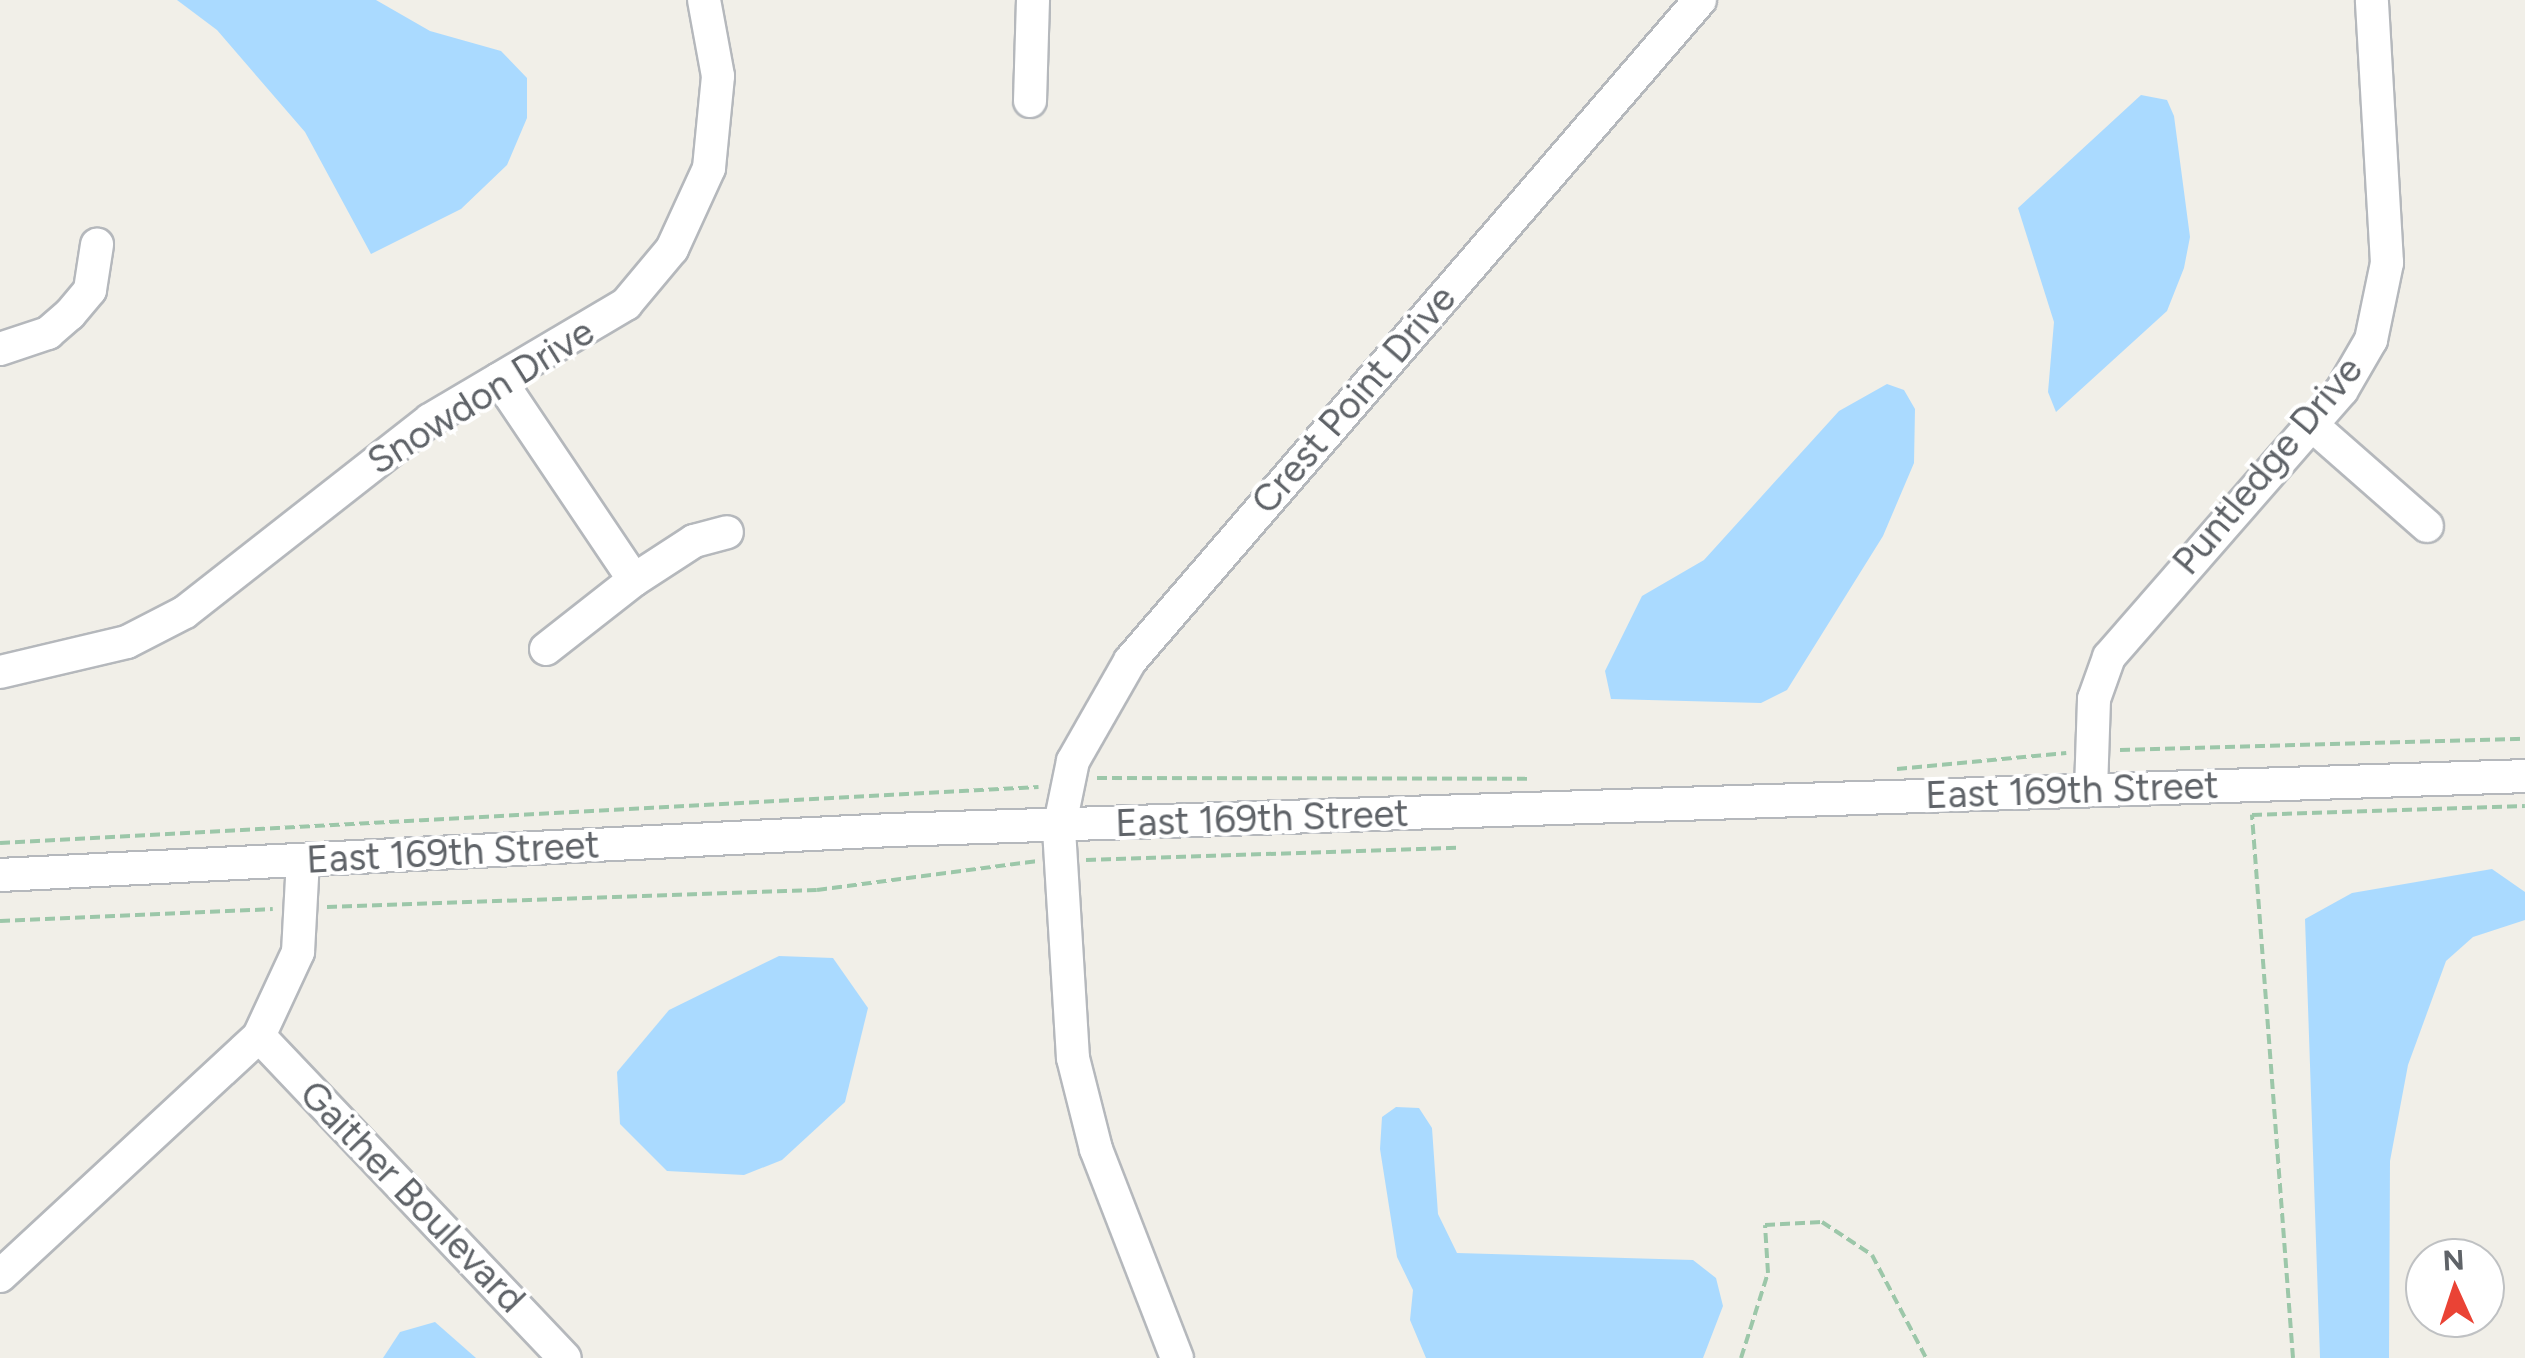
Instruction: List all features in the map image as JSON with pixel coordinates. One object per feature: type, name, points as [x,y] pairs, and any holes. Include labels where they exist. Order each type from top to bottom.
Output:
[{"type":"street","name":"Snowdon Drive","points":[[0,672],[126,642],[185,612],[356,473],[499,379],[626,304],[684,229],[718,117],[704,0]]},
{"type":"street","points":[[1030,101],[1032,0]]},
{"type":"street","name":"Crest Point Drive","points":[[1177,1358],[1081,1103],[1060,845],[1069,786],[1086,732],[1130,661],[1700,0]]},
{"type":"street","name":"Puntledge Drive","points":[[2091,790],[2099,678],[2122,636],[2312,426],[2358,365],[2384,287],[2372,0]]},
{"type":"street","points":[[0,348],[70,314],[90,290],[97,245]]},
{"type":"street","points":[[499,379],[634,580]]},
{"type":"street","points":[[2312,426],[2428,526]]},
{"type":"street","points":[[546,649],[634,580],[694,541],[727,532]]},
{"type":"street","name":"East 169th Street","points":[[0,875],[303,861],[1060,845],[2091,790],[2525,776]]},
{"type":"street","points":[[0,1276],[258,1036],[298,952],[303,861]]},
{"type":"street","name":"Gaither Boulevard","points":[[258,1036],[565,1358]]},
{"type":"path","points":[[1884,778],[1913,762],[2092,750],[2525,739]]},
{"type":"path","points":[[0,843],[1069,786],[1113,773],[1312,785],[1547,780]]},
{"type":"path","points":[[2293,1358],[2252,814],[2525,806]]},
{"type":"path","points":[[0,921],[817,890],[1060,845],[1457,848]]},
{"type":"path","points":[[1741,1358],[1768,1274],[1765,1225],[1822,1222],[1872,1255],[1926,1358]]},
{"type":"water","points":[[177,0],[376,0],[430,31],[501,51],[527,78],[527,118],[507,165],[461,209],[371,254],[305,132],[217,30]]},
{"type":"water","points":[[2141,95],[2167,100],[2174,116],[2190,237],[2184,268],[2167,311],[2056,412],[2048,392],[2054,322],[2018,208]]},
{"type":"water","points":[[1887,384],[1904,390],[1915,409],[1914,463],[1883,536],[1787,690],[1761,703],[1611,699],[1605,671],[1642,596],[1704,560],[1839,411]]},
{"type":"water","points":[[2492,869],[2525,892],[2525,920],[2473,937],[2446,961],[2408,1065],[2390,1161],[2389,1358],[2320,1358],[2305,919],[2352,893]]},
{"type":"water","points":[[779,956],[833,958],[868,1008],[845,1102],[782,1160],[744,1175],[667,1171],[620,1124],[617,1072],[669,1010]]},
{"type":"water","points":[[1396,1107],[1419,1108],[1432,1128],[1438,1214],[1457,1253],[1693,1260],[1716,1278],[1723,1306],[1703,1358],[1426,1358],[1410,1320],[1413,1290],[1397,1257],[1380,1149],[1382,1117]]},
{"type":"water","points":[[435,1322],[476,1358],[383,1358],[400,1332]]}]
